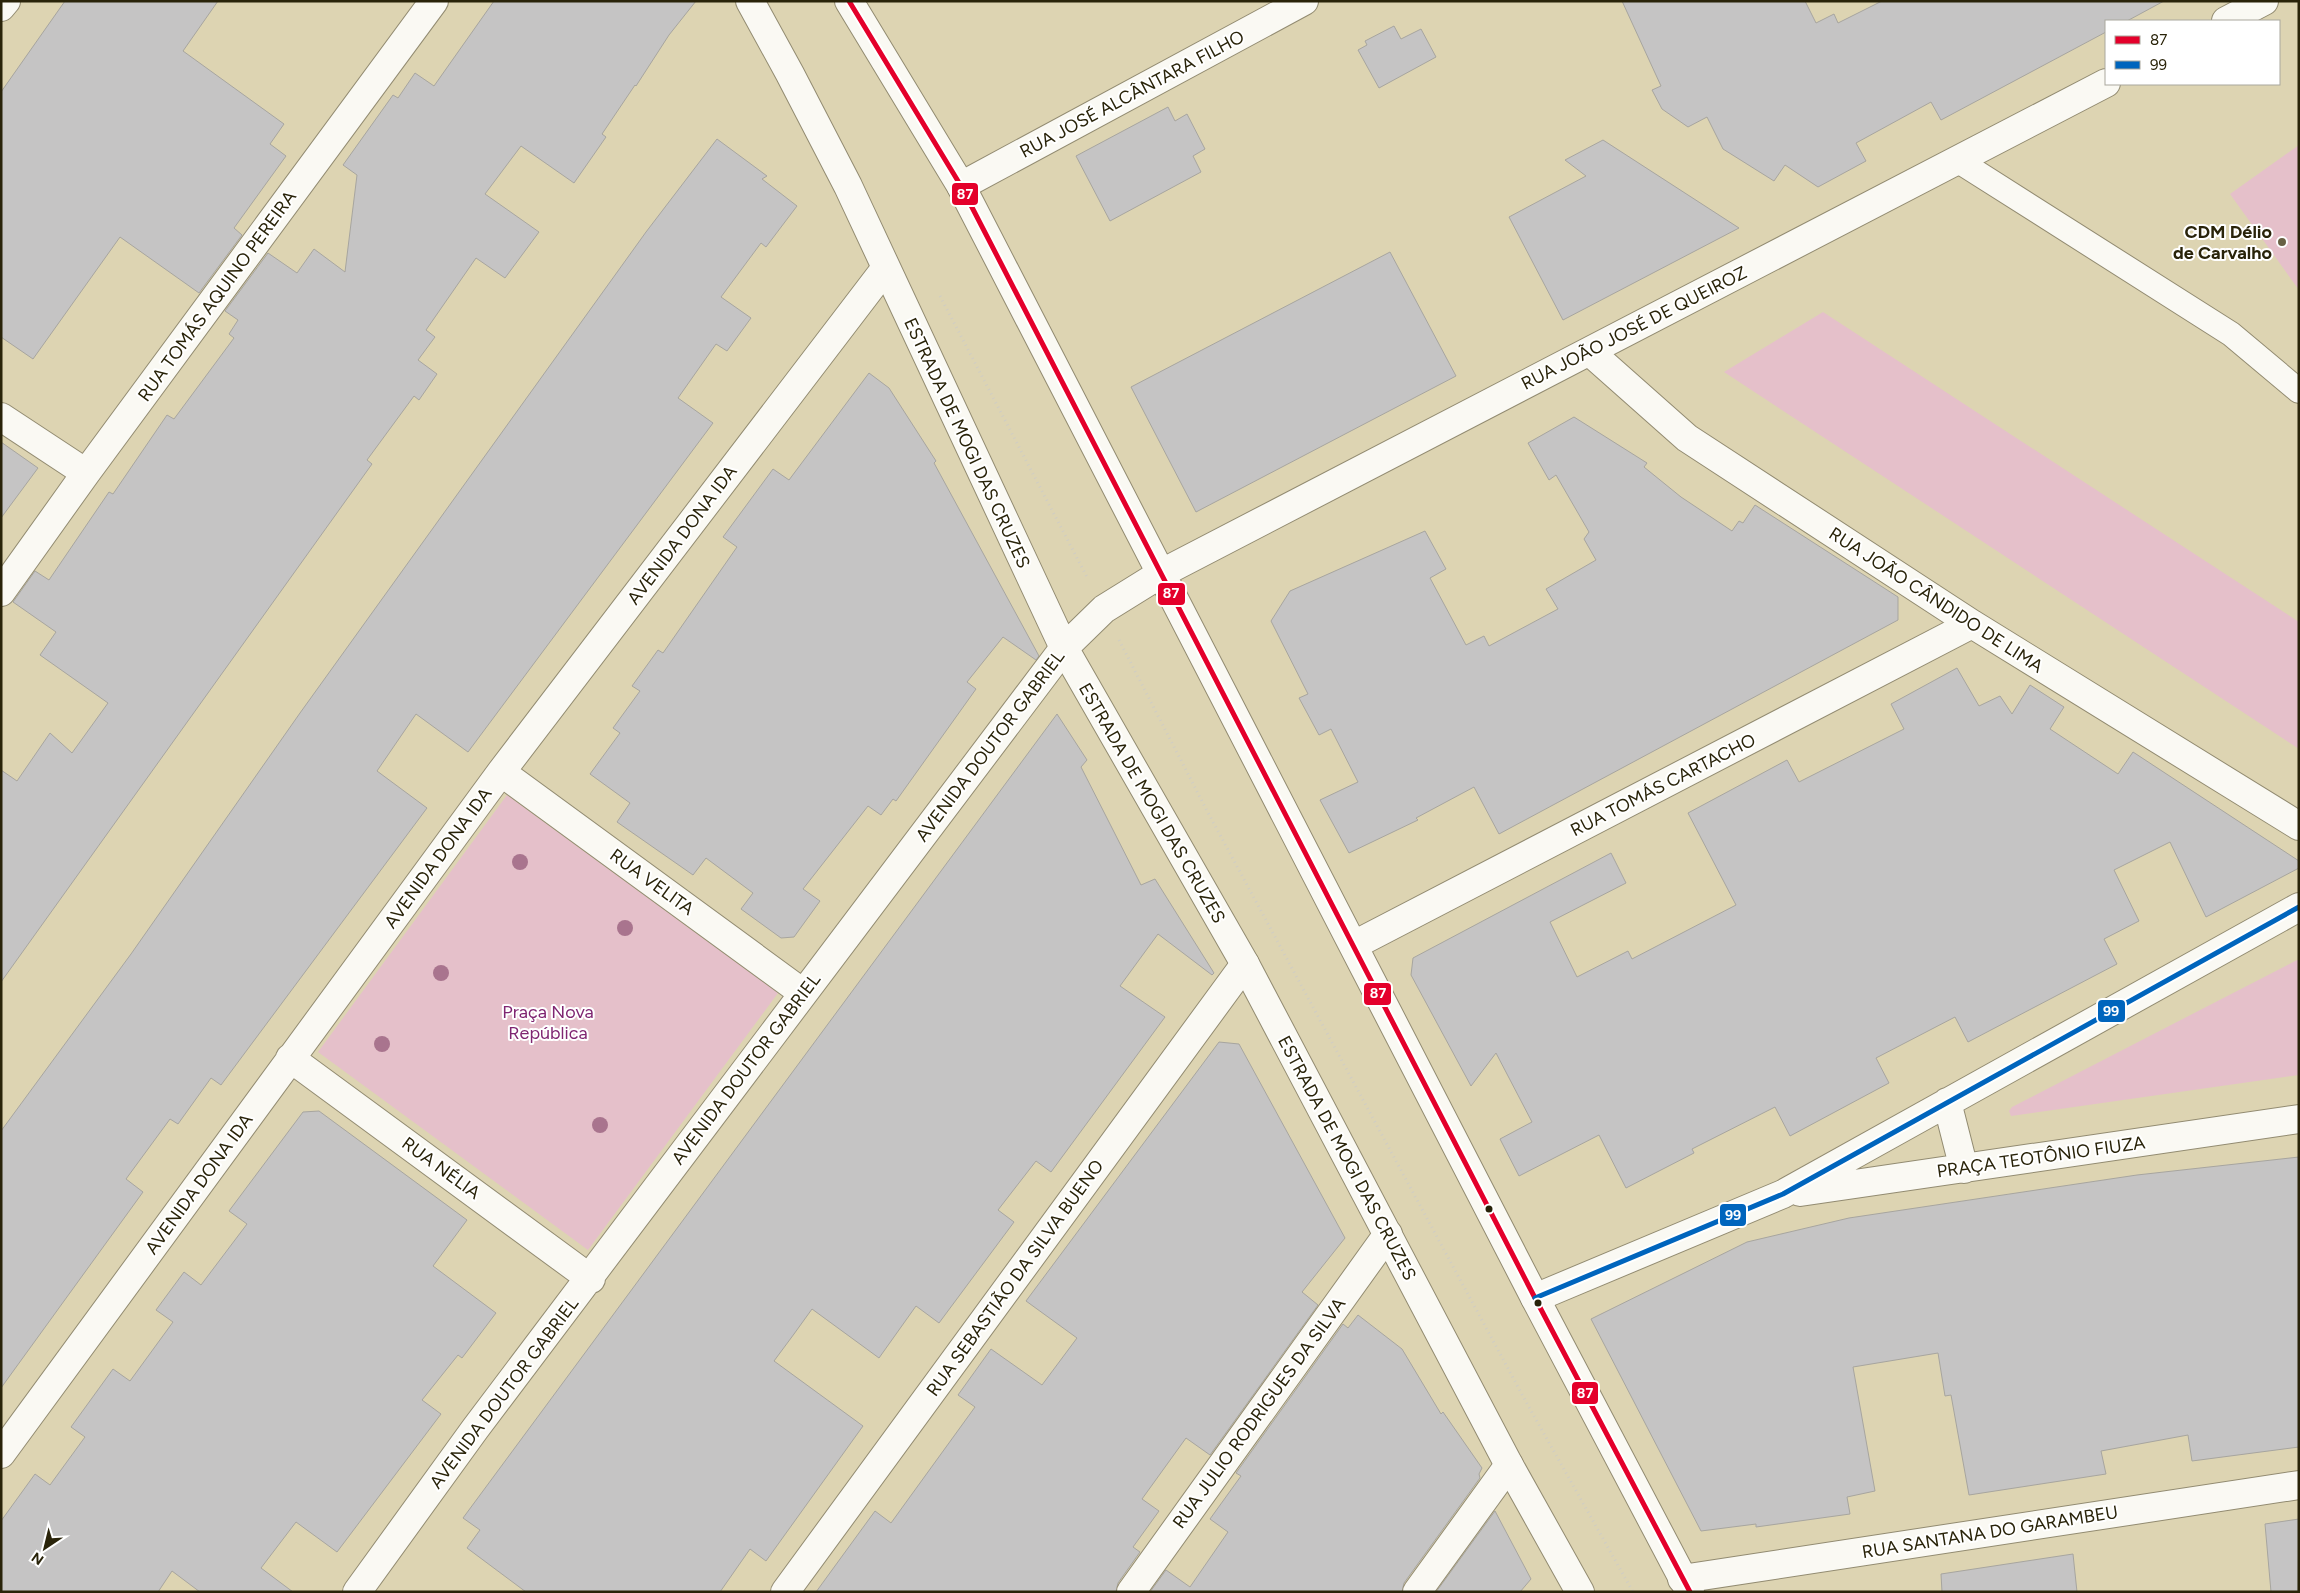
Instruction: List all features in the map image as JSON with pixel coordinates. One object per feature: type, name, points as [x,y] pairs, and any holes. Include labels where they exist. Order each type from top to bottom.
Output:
[{"type":"street","points":[[1,7],[6,1]]},
{"type":"street","name":"RUA TOMÁS AQUINO PEREIRA","points":[[1,592],[86,473],[434,1]]},
{"type":"street","name":"ESTRADA DE MOGI DAS CRUZES","points":[[750,1],[848,186],[885,269],[1064,648],[1245,964],[1509,1465],[1580,1592]]},
{"type":"street","points":[[850,1],[961,186],[1535,1298],[1686,1585]]},
{"type":"street","name":"RUA JOSÉ ALCÂNTARA FILHO","points":[[961,186],[1304,1]]},
{"type":"street","points":[[2228,20],[2264,1]]},
{"type":"street","name":"RUA JOÃO JOSÉ DE QUEIROZ","points":[[1162,573],[2105,84]]},
{"type":"street","name":"AVENIDA DONA IDA","points":[[1,1454],[501,772],[885,269]]},
{"type":"street","name":"RUA JOÃO CÂNDIDO DE LIMA","points":[[1590,352],[1688,438],[1972,624],[2299,826]]},
{"type":"street","points":[[1,417],[86,473]]},
{"type":"street","name":"AVENIDA DOUTOR GABRIEL","points":[[357,1592],[475,1429],[1064,648],[1104,609],[1162,573]]},
{"type":"street","name":"RUA TOMÁS CARTACHO","points":[[1354,945],[1972,624]]},
{"type":"street","name":"RUA VELITA","points":[[501,772],[803,992]]},
{"type":"street","points":[[1535,1298],[1783,1194],[2299,907]]},
{"type":"street","name":"RUA SEBASTIÃO DA SILVA BUENO","points":[[786,1592],[1245,964]]},
{"type":"street","name":"RUA NÉLIA","points":[[290,1058],[590,1279]]},
{"type":"street","points":[[1948,1102],[1964,1169]]},
{"type":"street","name":"PRAÇA TEOTÔNIO FIUZA","points":[[1783,1194],[2299,1119]]},
{"type":"street","name":"RUA JULIO RODRIGUES DA SILVA","points":[[1131,1592],[1388,1234]]},
{"type":"street","points":[[1417,1592],[1509,1465]]},
{"type":"street","name":"RUA SANTANA DO GARAMBEU","points":[[1686,1585],[2299,1485]]},
{"type":"lane","points":[[1958,160],[2231,334],[2299,391]]},
{"type":"path","points":[[938,292],[1220,835],[1520,1391],[1633,1592]]},
{"type":"green space","name":"CDM Délio de Carvalho","points":[[2299,145],[2299,290],[2230,194]]},
{"type":"green space","points":[[1823,312],[2299,622],[2299,749],[1724,372]]},
{"type":"green space","name":"Praça Nova República","points":[[507,795],[778,993],[588,1250],[318,1052]]},
{"type":"green space","points":[[2299,959],[2299,1075],[2011,1116],[2009,1111],[2012,1107]]},
{"type":"building","points":[[65,1],[218,1],[183,51],[284,124],[270,144],[286,156],[234,228],[242,235],[199,293],[120,237],[33,359],[1,337],[1,92]]},
{"type":"building","points":[[494,1],[696,1],[669,35],[602,134],[606,137],[574,183],[521,146],[485,194],[539,232],[505,278],[476,258],[426,330],[435,337],[418,360],[437,374],[419,400],[414,396],[367,460],[372,464],[1,982],[1,770],[17,781],[50,733],[72,753],[108,703],[40,655],[56,632],[13,602],[35,571],[49,580],[109,492],[113,494],[167,415],[174,419],[234,338],[229,334],[238,320],[225,311],[268,253],[297,273],[314,249],[345,272],[357,175],[343,165],[393,95],[398,98],[415,73],[434,86]]},
{"type":"building","points":[[1622,1],[1805,1],[1816,23],[1834,14],[1838,23],[1882,1],[2164,1],[2129,20],[2105,20],[2105,33],[1941,120],[1931,102],[1856,143],[1866,161],[1818,187],[1785,165],[1774,181],[1723,149],[1707,117],[1688,127],[1662,109],[1652,90],[1661,86]]},
{"type":"building","points":[[1394,26],[1401,39],[1421,29],[1436,57],[1379,88],[1358,50],[1367,45],[1365,41]]},
{"type":"building","points":[[1168,107],[1175,121],[1187,114],[1205,149],[1193,156],[1201,172],[1110,221],[1076,156]]},
{"type":"building","points":[[717,139],[767,176],[762,179],[797,206],[766,247],[761,243],[721,297],[751,318],[727,351],[716,344],[678,398],[713,423],[468,752],[416,714],[377,771],[427,808],[221,1085],[211,1078],[178,1124],[170,1119],[126,1179],[143,1192],[1,1388],[1,1131],[131,954],[300,713],[646,232]]},
{"type":"building","points":[[1603,140],[1739,228],[1563,320],[1509,217],[1586,176],[1565,160]]},
{"type":"building","points":[[1390,252],[1456,376],[1196,512],[1131,387]]},
{"type":"building","points":[[869,373],[889,388],[936,461],[934,463],[1039,656],[1036,660],[1003,637],[967,682],[976,689],[896,801],[893,799],[881,815],[868,806],[803,889],[820,901],[794,937],[781,938],[741,909],[753,893],[706,858],[693,875],[617,822],[630,803],[590,774],[620,733],[613,728],[640,691],[632,686],[658,650],[663,653],[737,547],[723,537],[773,469],[789,480]]},
{"type":"building","points":[[1574,417],[1647,463],[1644,467],[1681,497],[1732,531],[1739,521],[1743,523],[1755,505],[1898,597],[1898,620],[1499,834],[1474,787],[1416,818],[1418,820],[1349,853],[1320,800],[1358,782],[1331,729],[1319,735],[1299,698],[1308,694],[1271,621],[1290,591],[1425,531],[1446,569],[1430,578],[1466,645],[1484,636],[1489,646],[1558,609],[1546,589],[1596,560],[1584,539],[1589,532],[1556,475],[1549,480],[1528,443]]},
{"type":"building","points":[[1,442],[38,468],[1,518]]},
{"type":"building","points":[[1957,668],[1979,706],[2000,696],[2012,714],[2030,685],[2064,707],[2050,729],[2118,774],[2133,752],[2299,861],[2299,868],[2206,917],[2170,842],[2114,870],[2139,921],[2104,939],[2117,964],[1968,1042],[1955,1017],[1876,1058],[1889,1083],[1790,1136],[1775,1107],[1692,1149],[1694,1153],[1626,1188],[1599,1135],[1519,1176],[1500,1139],[1532,1122],[1496,1053],[1471,1086],[1411,975],[1413,958],[1611,853],[1626,883],[1550,922],[1577,977],[1628,951],[1632,959],[1736,905],[1688,813],[1787,760],[1799,782],[1904,729],[1891,704]]},
{"type":"building","points":[[1057,714],[1087,760],[1081,767],[1141,885],[1155,879],[1214,973],[1212,975],[1158,934],[1120,986],[1165,1017],[1051,1172],[1036,1161],[998,1210],[1014,1222],[939,1323],[916,1306],[879,1358],[812,1309],[774,1361],[863,1426],[766,1561],[750,1549],[720,1592],[526,1592],[467,1548],[480,1530],[463,1518]]},
{"type":"building","points":[[1219,1042],[1239,1044],[1345,1238],[1302,1292],[1318,1305],[1210,1455],[1186,1438],[1142,1499],[1159,1511],[1133,1547],[1140,1552],[1118,1583],[1116,1592],[816,1592],[875,1511],[891,1523],[975,1407],[958,1395],[991,1349],[1042,1385],[1077,1338],[1026,1301]]},
{"type":"building","points":[[319,1111],[467,1220],[433,1266],[496,1313],[462,1358],[458,1355],[422,1400],[441,1414],[337,1552],[296,1522],[261,1568],[293,1592],[200,1592],[172,1571],[158,1592],[1,1592],[1,1521],[35,1474],[50,1485],[85,1437],[71,1427],[113,1369],[130,1381],[173,1322],[156,1310],[184,1272],[201,1285],[247,1224],[229,1211],[303,1112]]},
{"type":"building","points":[[2299,1157],[2299,1447],[2192,1461],[2188,1435],[2101,1451],[2106,1474],[1969,1495],[1951,1395],[1945,1396],[1938,1353],[1853,1367],[1875,1491],[1847,1497],[1850,1514],[1756,1527],[1756,1524],[1701,1531],[1591,1319],[1747,1242],[1849,1218],[2137,1175]]},
{"type":"building","points":[[1358,1315],[1402,1349],[1441,1414],[1443,1412],[1482,1468],[1479,1474],[1480,1478],[1404,1583],[1402,1592],[1150,1592],[1166,1570],[1190,1587],[1228,1532],[1210,1519],[1241,1476],[1236,1473],[1343,1324],[1348,1328]]},
{"type":"building","points":[[1495,1511],[1531,1579],[1520,1592],[1436,1592]]},
{"type":"building","points":[[2299,1519],[2298,1592],[2271,1592],[2265,1524]]},
{"type":"building","points":[[2073,1554],[2077,1592],[1942,1592],[1941,1574]]},
{"type":"transit line","name":"87","points":[[849,1],[961,186],[1535,1298],[1690,1592]]},
{"type":"transit line","name":"99","points":[[1535,1298],[1783,1194],[2299,907]]},
{"type":"place","name":"CDM Délio de Carvalho","points":[[2282,242]]}]
